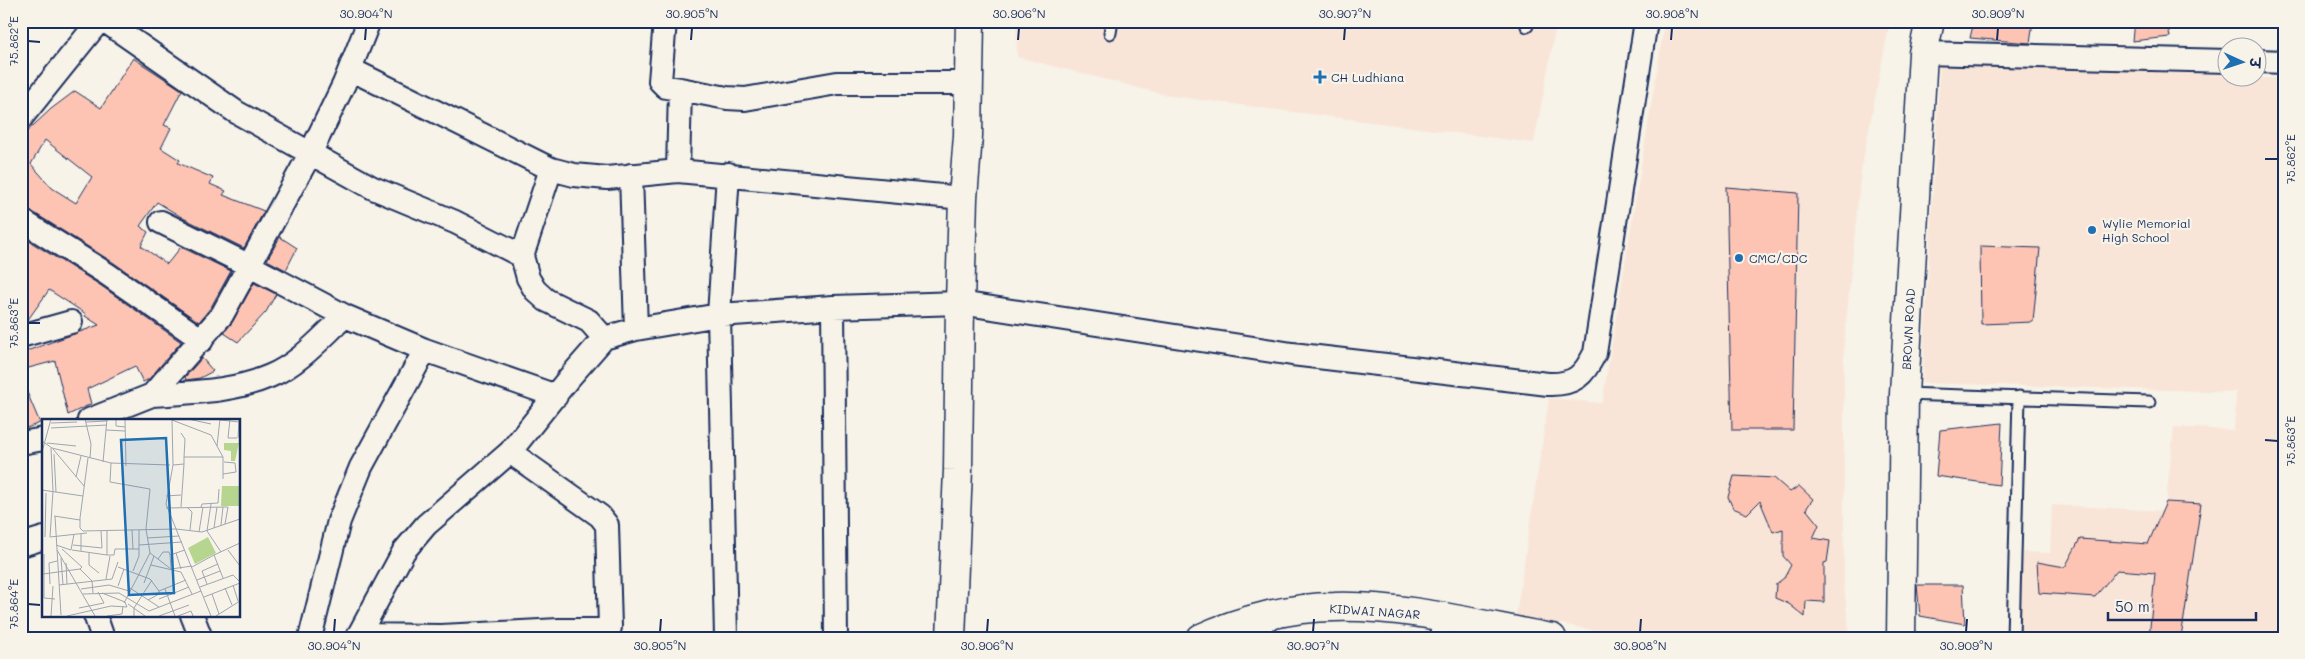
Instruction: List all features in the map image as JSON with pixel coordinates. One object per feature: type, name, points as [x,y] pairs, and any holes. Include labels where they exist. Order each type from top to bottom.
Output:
[{"type":"street","points":[[21,118],[99,21]]},
{"type":"street","points":[[105,21],[236,112],[310,154],[374,188],[455,222],[522,256]]},
{"type":"street","points":[[152,395],[222,315],[310,154],[350,69],[369,21]]},
{"type":"street","points":[[665,21],[660,81],[666,87],[727,98],[744,98],[837,83],[969,83]]},
{"type":"street","points":[[951,638],[958,470],[960,303],[963,198],[968,136],[970,21]]},
{"type":"street","points":[[510,452],[600,516],[607,525],[610,627],[603,630],[560,634],[357,636],[404,551],[415,538],[448,505],[510,452],[569,378],[604,338],[636,329],[719,314],[833,307],[960,303],[1292,354],[1562,385],[1583,374],[1595,353],[1646,21]]},
{"type":"street","name":"BROWN ROAD","points":[[1901,638],[1904,394],[1923,53],[1930,21]]},
{"type":"street","points":[[1923,53],[2218,61]]},
{"type":"street","points":[[2268,61],[2284,62]]},
{"type":"street","points":[[350,69],[552,169],[574,176],[607,178],[678,170],[963,198]]},
{"type":"street","points":[[678,170],[680,89]]},
{"type":"street","points":[[552,169],[522,256],[528,278],[535,290],[546,300],[589,321],[604,338]]},
{"type":"street","points":[[726,638],[719,314],[728,174]]},
{"type":"street","points":[[632,175],[636,329]]},
{"type":"street","points":[[21,220],[107,274],[202,340]]},
{"type":"street","points":[[161,222],[345,316],[425,350],[556,396]]},
{"type":"street","points":[[833,307],[836,638]]},
{"type":"street","points":[[92,419],[152,395],[230,388],[270,376],[297,360],[345,316]]},
{"type":"street","points":[[21,336],[71,322]]},
{"type":"street","points":[[310,638],[339,521],[365,458],[425,350]]},
{"type":"street","points":[[21,545],[42,539]]},
{"type":"street","name":"KIDWAI NAGAR","points":[[1201,638],[1224,628],[1261,628],[1331,606],[1371,608],[1442,627],[1552,638]]},
{"type":"street","points":[[95,616],[102,638]]},
{"type":"street","points":[[192,616],[201,638]]},
{"type":"lane","points":[[1904,394],[2149,402]]},
{"type":"lane","points":[[2013,638],[2019,397]]},
{"type":"shaded area","name":"CH Ludhiana","points":[[1016,21],[1557,21],[1534,143],[1170,96],[1017,57]]},
{"type":"shaded area","name":"CMC/CDC","points":[[1665,21],[1890,21],[1861,171],[1844,344],[1844,586],[1850,638],[1633,638],[1516,615],[1549,398],[1602,403]]},
{"type":"shaded area","name":"Wylie Memorial High School","points":[[1940,63],[2218,75],[2218,88],[2268,88],[2268,78],[2284,78],[2284,638],[2012,638],[2023,552],[2050,553],[2052,505],[2165,511],[2174,427],[2234,430],[2236,392],[1922,383]]},
{"type":"building","points":[[1974,21],[2033,21],[2030,43],[1970,38]]},
{"type":"building","points":[[2134,21],[2167,21],[2170,37],[2132,41]]},
{"type":"building","points":[[133,58],[182,90],[164,125],[171,128],[161,148],[180,160],[178,163],[213,178],[210,184],[226,191],[223,195],[264,211],[244,248],[183,218],[157,202],[140,226],[148,232],[141,246],[167,264],[181,247],[231,271],[211,307],[199,322],[114,263],[28,209],[21,207],[21,137],[51,109],[75,91],[101,108]],"holes":[[[45,140],[92,177],[76,203],[52,188],[31,164]]]},
{"type":"building","points":[[1726,187],[1798,193],[1793,430],[1732,430]]},
{"type":"building","points":[[21,236],[100,285],[181,342],[149,379],[143,382],[135,366],[87,389],[91,404],[68,415],[55,361],[21,370],[21,353],[99,325],[85,316],[86,314],[49,290],[27,321],[21,322]]},
{"type":"building","points":[[280,237],[297,248],[286,270],[267,260]]},
{"type":"building","points":[[1980,246],[2040,248],[2033,322],[1981,324]]},
{"type":"building","points":[[254,283],[276,294],[266,312],[238,342],[224,333],[233,321]]},
{"type":"building","points":[[202,358],[213,371],[200,378],[186,380],[185,377]]},
{"type":"building","points":[[21,378],[40,423],[21,430]]},
{"type":"building","points":[[2002,423],[1999,485],[1936,476],[1940,430]]},
{"type":"building","points":[[1734,476],[1774,478],[1790,492],[1799,486],[1813,499],[1806,509],[1819,525],[1813,538],[1830,541],[1827,562],[1824,563],[1824,602],[1806,601],[1805,617],[1789,604],[1775,598],[1776,584],[1784,578],[1791,565],[1783,556],[1783,529],[1773,532],[1760,501],[1747,514],[1733,508],[1728,497]]},
{"type":"building","points":[[2166,502],[2201,504],[2181,638],[2149,638],[2155,573],[2117,570],[2095,597],[2039,593],[2037,562],[2065,567],[2080,539],[2148,544]]},
{"type":"building","points":[[1917,585],[1963,585],[1965,624],[1920,616]]},
{"type":"place","name":"CH Ludhiana","points":[[1320,77]]},
{"type":"place","name":"Wylie Memorial High School","points":[[2092,230]]},
{"type":"place","name":"CMC/CDC","points":[[1739,258]]}]
